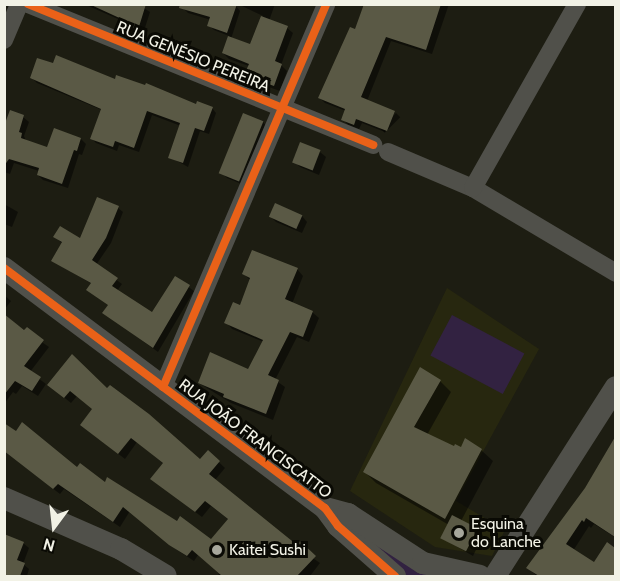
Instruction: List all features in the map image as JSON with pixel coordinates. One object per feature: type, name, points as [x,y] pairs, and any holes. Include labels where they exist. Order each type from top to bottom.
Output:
[{"type":"street","points":[[4,40],[20,4]]},
{"type":"street","name":"RUA GENÉSIO PEREIRA","points":[[28,4],[282,107],[472,188],[615,273]]},
{"type":"street","points":[[163,387],[326,4]]},
{"type":"street","points":[[472,188],[577,4]]},
{"type":"street","name":"RUA JOÃO FRANCISCATTO","points":[[4,268],[325,508],[338,526],[395,576]]},
{"type":"street","points":[[495,576],[615,387]]},
{"type":"street","points":[[4,498],[121,549],[166,576]]},
{"type":"street","name":"RUA JOÃO FRANCISCATTO","points":[[325,508],[348,514],[423,563],[480,576]]},
{"type":"shaded area","points":[[447,288],[539,349],[456,501],[505,530],[492,556],[435,547],[350,491]]},
{"type":"shaded area","points":[[452,315],[524,353],[503,394],[430,356]]},
{"type":"shaded area","points":[[357,533],[445,576],[407,576]]},
{"type":"building","points":[[89,4],[146,4],[138,30],[125,25],[126,21]]},
{"type":"building","points":[[180,4],[237,4],[227,33],[207,26],[210,17],[179,8]]},
{"type":"building","points":[[364,4],[441,4],[426,50],[386,37],[361,97],[395,111],[387,131],[356,119],[354,125],[341,120],[345,109],[318,98],[350,27],[355,29]]},
{"type":"building","points":[[261,16],[288,26],[275,61],[282,64],[274,86],[244,75],[249,64],[222,53],[228,36],[250,44]]},
{"type":"building","points":[[56,55],[115,79],[116,75],[145,85],[146,83],[196,104],[197,101],[213,107],[204,131],[195,128],[183,163],[168,158],[180,123],[147,111],[134,148],[115,141],[113,147],[90,139],[101,109],[30,78],[37,58],[53,63]]},
{"type":"building","points":[[10,110],[24,115],[19,132],[22,133],[21,138],[47,147],[54,128],[81,138],[77,151],[74,150],[62,184],[37,175],[39,168],[9,159],[4,166],[4,126]]},
{"type":"building","points":[[243,113],[263,121],[239,182],[219,173]]},
{"type":"building","points":[[300,142],[321,150],[313,170],[292,163]]},
{"type":"building","points":[[97,197],[119,206],[106,238],[92,260],[118,278],[112,286],[152,312],[175,276],[190,285],[153,348],[102,313],[108,305],[86,290],[91,283],[51,261],[62,242],[53,237],[60,226],[80,238]]},
{"type":"building","points":[[275,203],[302,215],[296,229],[269,217]]},
{"type":"building","points":[[252,250],[298,268],[285,299],[313,311],[303,337],[290,332],[268,375],[279,380],[266,414],[223,397],[224,394],[198,383],[210,352],[248,369],[263,340],[224,323],[233,302],[240,305],[250,278],[242,274]]},
{"type":"building","points":[[4,314],[24,330],[27,327],[44,340],[24,366],[41,377],[32,391],[15,381],[4,395]]},
{"type":"building","points":[[72,354],[107,388],[110,385],[149,414],[200,459],[208,450],[220,461],[209,474],[297,545],[300,541],[316,556],[297,576],[222,576],[192,550],[187,556],[169,545],[123,507],[113,522],[58,484],[53,489],[4,451],[4,423],[16,431],[22,422],[77,467],[80,463],[105,482],[107,477],[177,521],[180,516],[211,539],[228,519],[205,501],[195,512],[150,479],[163,463],[131,438],[118,454],[80,425],[92,409],[70,391],[64,398],[47,385]]},
{"type":"building","points":[[420,367],[441,380],[414,427],[454,446],[455,444],[461,447],[465,438],[482,449],[445,519],[363,472]]},
{"type":"building","points":[[615,437],[615,537],[586,518],[584,522],[582,520],[566,544],[594,562],[607,542],[615,548],[615,576],[539,576],[526,568],[585,488]]},
{"type":"building","name":"Esquina do Lanche","points":[[452,515],[478,528],[466,551],[440,538]]},
{"type":"building","points":[[4,534],[24,542],[17,560],[25,563],[20,576],[4,576]]},
{"type":"cycle path","points":[[28,4],[373,145]]},
{"type":"cycle path","points":[[163,387],[326,4]]},
{"type":"cycle path","points":[[4,268],[325,508],[338,526],[395,576]]},
{"type":"place","name":"Esquina do Lanche","points":[[459,533]]},
{"type":"place","name":"Kaitei Sushi","points":[[217,550]]}]
